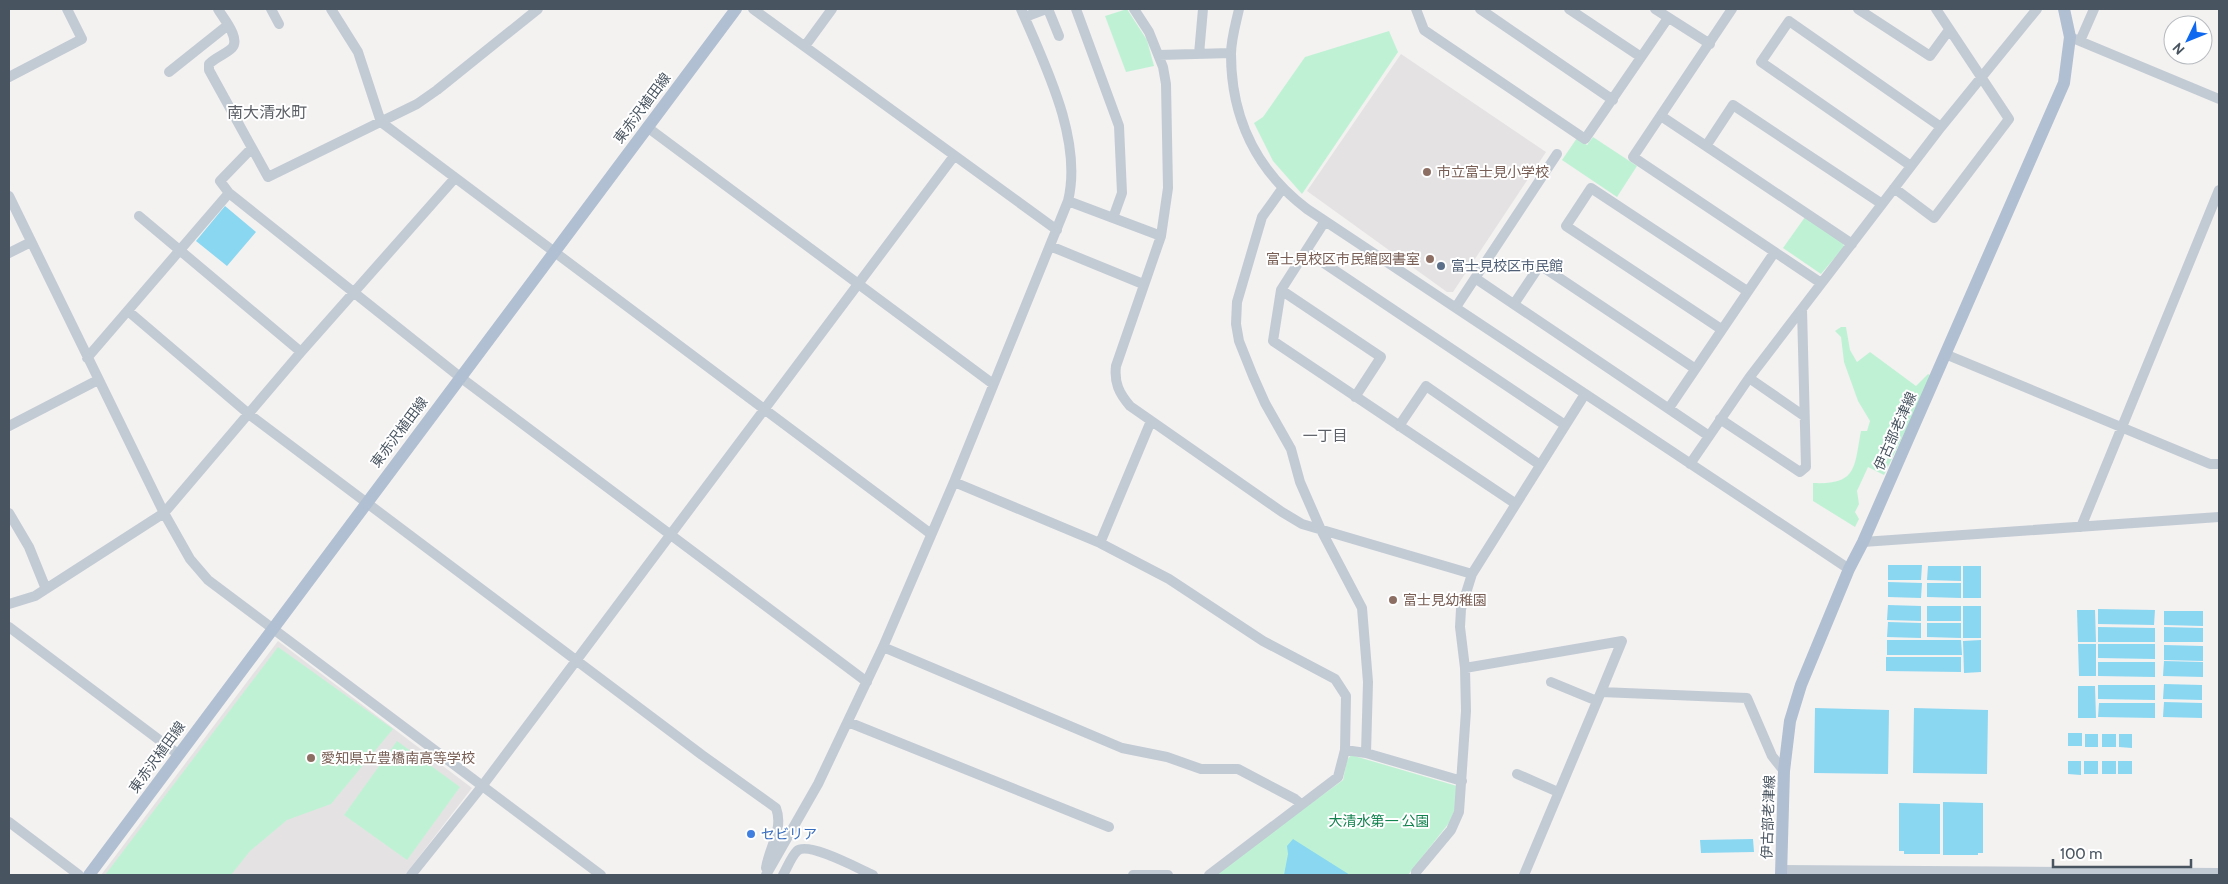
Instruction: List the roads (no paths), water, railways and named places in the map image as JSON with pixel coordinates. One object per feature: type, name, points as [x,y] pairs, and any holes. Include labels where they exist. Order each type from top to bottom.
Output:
[{"type":"main road","name":"東赤沢植田線","points":[[89,875],[365,503],[736,9]]},
{"type":"main road","name":"伊古部老津線","points":[[1781,873],[1784,771],[1790,721],[1795,702],[1848,570],[1863,542],[2064,83],[2075,39],[2064,9]]},
{"type":"street","points":[[9,77],[82,39],[67,9]]},
{"type":"street","points":[[218,9],[235,37],[235,43],[232,48],[209,64],[208,70],[268,177],[417,104],[538,9]]},
{"type":"street","points":[[271,9],[279,24]]},
{"type":"street","points":[[331,9],[358,52],[381,122],[930,534]]},
{"type":"street","points":[[753,9],[1057,230]]},
{"type":"street","points":[[805,46],[832,9]]},
{"type":"street","points":[[766,875],[818,784],[868,682],[930,534],[954,482],[1068,201],[1072,174],[1070,139],[1060,105],[1023,13],[1047,9],[1059,36]]},
{"type":"street","points":[[1076,9],[1120,126],[1122,193],[1113,218]]},
{"type":"street","points":[[1134,9],[1149,32],[1159,55],[1166,84],[1168,188],[1161,236],[1116,366],[1115,377],[1123,398],[1130,406],[1151,421],[1302,524],[1472,574]]},
{"type":"street","points":[[1199,54],[1202,9]]},
{"type":"street","points":[[1239,9],[1231,53],[1236,100],[1243,125],[1261,160],[1282,189],[1325,221],[1848,570]]},
{"type":"street","points":[[1416,9],[1424,30],[1585,139],[1668,18]]},
{"type":"street","points":[[1480,9],[1613,100]]},
{"type":"street","points":[[1569,9],[1641,57]]},
{"type":"street","points":[[1655,9],[1710,44]]},
{"type":"street","points":[[1732,9],[1633,157],[1821,283]]},
{"type":"street","points":[[1858,9],[1930,56],[1950,30]]},
{"type":"street","points":[[1894,188],[1934,218],[2009,119],[1936,9]]},
{"type":"street","points":[[1690,464],[1748,378],[1941,126],[2037,9]]},
{"type":"street","points":[[2094,9],[2075,39],[2219,99]]},
{"type":"street","points":[[1911,166],[1761,62],[1789,21],[1941,126]]},
{"type":"street","points":[[169,72],[228,25]]},
{"type":"street","points":[[1159,55],[1231,53]]},
{"type":"street","points":[[1706,146],[1733,105],[1882,204]]},
{"type":"street","points":[[1661,116],[1852,244]]},
{"type":"street","points":[[647,127],[993,384]]},
{"type":"street","points":[[251,148],[220,181],[229,193],[460,377],[868,682]]},
{"type":"street","points":[[1456,307],[1557,154]]},
{"type":"street","points":[[412,875],[483,785],[857,283],[954,156]]},
{"type":"street","points":[[9,604],[36,596],[164,514],[250,415],[301,352],[455,178]]},
{"type":"street","points":[[1721,329],[1566,226],[1591,188],[1748,291]]},
{"type":"street","points":[[1282,189],[1262,216],[1238,302],[1236,324],[1253,376],[1265,403],[1291,449],[1300,482],[1321,530],[1362,608],[1368,682],[1366,753]]},
{"type":"street","points":[[2080,527],[2219,190]]},
{"type":"street","points":[[87,358],[229,193]]},
{"type":"street","points":[[9,196],[164,514],[198,570],[272,628],[601,875]]},
{"type":"street","points":[[1068,201],[1161,236]]},
{"type":"street","points":[[139,216],[301,352]]},
{"type":"street","points":[[1325,221],[1281,290],[1273,341],[1516,504]]},
{"type":"street","points":[[9,253],[31,242]]},
{"type":"street","points":[[1050,246],[1144,284]]},
{"type":"street","points":[[1306,251],[1566,425]]},
{"type":"street","points":[[1669,408],[1694,368],[1774,253]]},
{"type":"street","points":[[1514,304],[1540,265],[1694,368]]},
{"type":"street","points":[[1475,278],[1709,436]]},
{"type":"street","points":[[1281,290],[1381,357],[1355,397]]},
{"type":"street","points":[[1720,419],[1800,472],[1806,467],[1802,309]]},
{"type":"street","points":[[128,311],[250,415],[365,503],[776,808],[780,817],[779,827],[766,865],[766,875]]},
{"type":"street","points":[[1945,354],[2210,464],[2219,464]]},
{"type":"street","points":[[1748,378],[1804,416]]},
{"type":"street","points":[[9,426],[98,380]]},
{"type":"street","points":[[1399,426],[1426,386],[1540,465]]},
{"type":"street","points":[[1416,875],[1416,872],[1451,830],[1459,812],[1466,710],[1465,668],[1460,627],[1461,609],[1472,574],[1585,394]]},
{"type":"street","points":[[1100,542],[1151,421]]},
{"type":"street","points":[[954,482],[1100,542],[1169,579],[1263,641],[1335,680],[1346,696],[1346,750],[1338,778],[1209,875]]},
{"type":"street","points":[[9,513],[29,547],[46,589]]},
{"type":"street","points":[[1863,542],[2219,516]]},
{"type":"street","points":[[9,627],[178,754]]},
{"type":"street","points":[[1465,668],[1622,641],[1524,875]]},
{"type":"street","points":[[883,647],[1122,748],[1167,757],[1202,769],[1238,769],[1301,804]]},
{"type":"street","points":[[1551,682],[1599,697],[1748,698],[1772,756],[1784,771]]},
{"type":"street","points":[[848,722],[1109,827]]},
{"type":"street","points":[[1346,750],[1366,753],[1462,781]]},
{"type":"street","points":[[1517,774],[1558,792]]},
{"type":"street","points":[[9,822],[79,875]]},
{"type":"street","points":[[783,875],[796,852],[803,848],[814,849],[873,875]]},
{"type":"street","points":[[1781,873],[2219,873]]},
{"type":"street","points":[[1133,875],[1168,875]]},
{"type":"water","points":[[225,206],[256,232],[227,266],[196,241]]},
{"type":"water","points":[[1888,565],[1922,565],[1921,580],[1888,580]]},
{"type":"water","points":[[1928,566],[1961,566],[1961,581],[1927,580]]},
{"type":"water","points":[[1963,566],[1981,566],[1981,598],[1963,598]]},
{"type":"water","points":[[1888,582],[1922,583],[1921,598],[1888,597]]},
{"type":"water","points":[[1927,583],[1961,583],[1961,598],[1927,597]]},
{"type":"water","points":[[1888,605],[1921,606],[1921,621],[1887,620]]},
{"type":"water","points":[[1927,606],[1961,606],[1961,621],[1927,621]]},
{"type":"water","points":[[1963,606],[1981,606],[1981,638],[1963,638]]},
{"type":"water","points":[[2098,609],[2155,610],[2154,625],[2098,624]]},
{"type":"water","points":[[2077,610],[2095,610],[2096,642],[2078,642]]},
{"type":"water","points":[[2164,611],[2203,611],[2203,626],[2164,625]]},
{"type":"water","points":[[1888,622],[1921,623],[1921,638],[1887,637]]},
{"type":"water","points":[[1927,623],[1961,623],[1961,638],[1927,637]]},
{"type":"water","points":[[2098,627],[2155,628],[2155,642],[2098,642]]},
{"type":"water","points":[[2164,627],[2203,628],[2203,642],[2164,642]]},
{"type":"water","points":[[1887,640],[1961,640],[1962,655],[1887,655]]},
{"type":"water","points":[[1981,640],[1981,672],[1964,673],[1963,641]]},
{"type":"water","points":[[2078,644],[2096,644],[2096,676],[2079,676]]},
{"type":"water","points":[[2098,644],[2155,644],[2155,659],[2098,658]]},
{"type":"water","points":[[2164,645],[2203,646],[2203,661],[2164,660]]},
{"type":"water","points":[[1886,657],[1961,657],[1961,672],[1886,671]]},
{"type":"water","points":[[2164,661],[2203,662],[2203,677],[2163,676]]},
{"type":"water","points":[[2098,662],[2155,662],[2155,677],[2098,676]]},
{"type":"water","points":[[2164,684],[2202,685],[2202,700],[2163,699]]},
{"type":"water","points":[[2098,685],[2155,685],[2155,700],[2098,699]]},
{"type":"water","points":[[2078,686],[2095,686],[2096,718],[2078,718]]},
{"type":"water","points":[[2164,702],[2202,703],[2202,718],[2163,717]]},
{"type":"water","points":[[2099,703],[2155,703],[2155,718],[2098,717]]},
{"type":"water","points":[[1815,708],[1889,710],[1888,774],[1814,773]]},
{"type":"water","points":[[1914,708],[1988,710],[1987,774],[1913,773]]},
{"type":"water","points":[[2068,733],[2082,733],[2082,746],[2068,746]]},
{"type":"water","points":[[2085,734],[2098,734],[2098,747],[2085,747]]},
{"type":"water","points":[[2102,734],[2116,734],[2116,747],[2102,747]]},
{"type":"water","points":[[2119,734],[2132,734],[2132,748],[2119,747]]},
{"type":"water","points":[[2068,761],[2081,761],[2081,775],[2068,774]]},
{"type":"water","points":[[2084,761],[2098,761],[2098,774],[2084,774]]},
{"type":"water","points":[[2102,761],[2116,761],[2116,774],[2102,774]]},
{"type":"water","points":[[2118,761],[2132,761],[2132,774],[2118,774]]},
{"type":"water","points":[[1943,802],[1983,803],[1983,853],[1978,853],[1978,855],[1943,855]]},
{"type":"water","points":[[1899,803],[1940,804],[1940,854],[1904,854],[1904,851],[1899,851]]},
{"type":"water","points":[[1293,839],[1350,875],[1284,875],[1288,854],[1287,846]]},
{"type":"water","points":[[1753,839],[1754,852],[1701,853],[1700,840]]},
{"type":"place","name":"市立富士見小学校","points":[[1427,172]]},
{"type":"place","name":"富士見校区市民館図書室","points":[[1430,259]]},
{"type":"place","name":"富士見校区市民館","points":[[1441,266]]},
{"type":"place","name":"富士見幼稚園","points":[[1393,600]]},
{"type":"place","name":"愛知県立豊橋南高等学校","points":[[311,758]]},
{"type":"place","name":"セビリア","points":[[751,834]]},
{"type":"district","name":"南大清水町","points":[[267,112]]},
{"type":"district","name":"一丁目","points":[[1325,436]]},
{"type":"park label","name":"大清水第一 公園","points":[[1379,821]]}]
